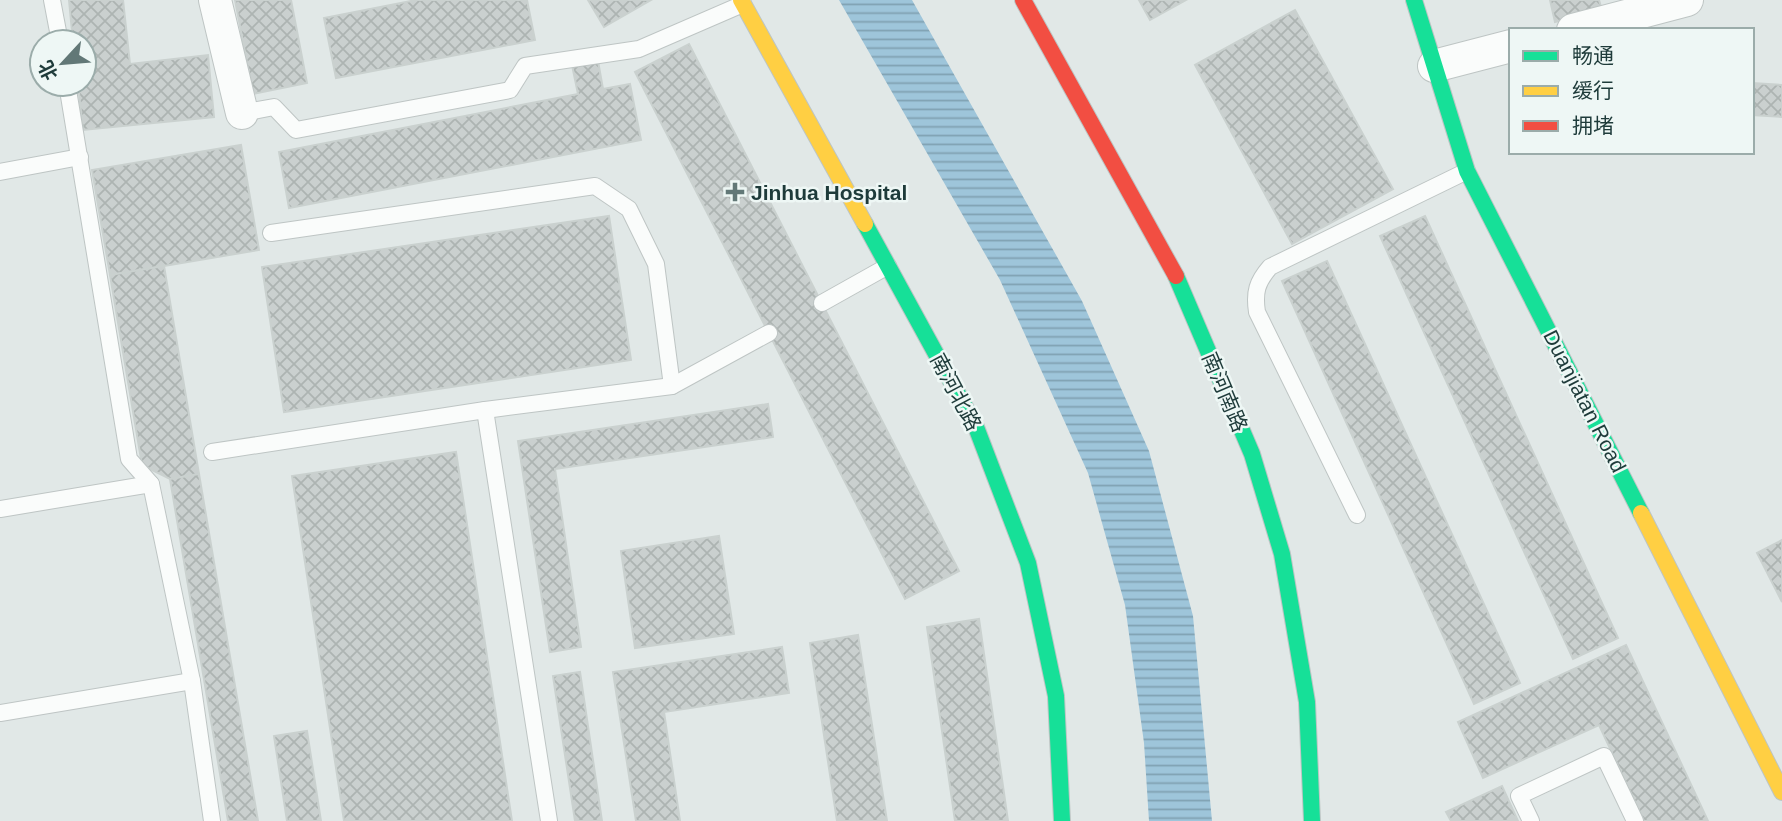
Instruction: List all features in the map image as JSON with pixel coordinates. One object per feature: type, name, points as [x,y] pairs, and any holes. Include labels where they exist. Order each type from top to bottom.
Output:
[{"type":"street","points":[[215,0],[242,113]]},
{"type":"street","name":"南河南路","points":[[1023,0],[1172,265],[1252,454],[1282,554],[1307,702],[1312,821]]},
{"type":"street","name":"Duanjiatan Road","points":[[1414,0],[1467,171],[1782,792]]},
{"type":"street","points":[[1581,28],[1687,0]]},
{"type":"street","name":"南河北路","points":[[742,2],[976,427],[1028,563],[1056,696],[1062,821]]},
{"type":"street","points":[[1434,66],[1509,47]]},
{"type":"lane","points":[[52,0],[57,28]]},
{"type":"lane","points":[[242,113],[274,107],[296,130],[510,90],[524,65],[639,49],[742,2]]},
{"type":"lane","points":[[69,98],[130,459],[151,484],[192,681],[212,821]]},
{"type":"lane","points":[[0,172],[80,157]]},
{"type":"lane","points":[[1357,516],[1258,312],[1255,300],[1257,287],[1270,267],[1467,171]]},
{"type":"lane","points":[[271,233],[595,186],[629,209],[656,264],[672,386]]},
{"type":"lane","points":[[822,303],[888,266]]},
{"type":"lane","points":[[212,452],[485,410],[672,386],[769,333]]},
{"type":"lane","points":[[485,410],[549,821]]},
{"type":"lane","points":[[0,509],[151,484]]},
{"type":"lane","points":[[0,713],[192,681]]},
{"type":"lane","points":[[1531,821],[1519,796],[1604,756],[1635,821]]},
{"type":"water","points":[[839,0],[912,0],[1082,301],[1149,451],[1193,616],[1212,821],[1149,821],[1144,743],[1125,605],[1088,473],[1000,280]]},
{"type":"building","points":[[69,0],[123,0],[130,64],[208,55],[214,117],[83,130],[80,98],[98,98],[98,28],[72,28]]},
{"type":"building","points":[[235,0],[291,0],[307,83],[253,94]]},
{"type":"building","points":[[416,0],[527,0],[535,40],[336,78],[324,18]]},
{"type":"building","points":[[588,0],[651,0],[604,27]]},
{"type":"building","points":[[1139,0],[1186,0],[1150,20]]},
{"type":"building","points":[[1550,0],[1599,0],[1602,10],[1555,22]]},
{"type":"building","points":[[1295,10],[1393,189],[1292,244],[1195,65]]},
{"type":"building","points":[[689,44],[959,571],[905,599],[635,72]]},
{"type":"building","points":[[598,61],[603,89],[630,84],[641,140],[289,208],[279,152],[578,94],[572,65]]},
{"type":"building","points":[[1754,83],[1782,85],[1782,117],[1754,115]]},
{"type":"building","points":[[241,145],[259,250],[110,275],[92,170]]},
{"type":"building","points":[[609,216],[631,360],[284,412],[262,267]]},
{"type":"building","points":[[1425,216],[1618,638],[1573,659],[1380,236]]},
{"type":"building","points":[[1327,261],[1520,683],[1474,704],[1282,281]]},
{"type":"building","points":[[164,266],[199,474],[170,479],[142,465],[110,275]]},
{"type":"building","points":[[768,404],[773,437],[555,469],[581,647],[550,652],[518,441]]},
{"type":"building","points":[[456,452],[512,821],[344,821],[292,476]]},
{"type":"building","points":[[199,474],[258,821],[228,821],[170,479]]},
{"type":"building","points":[[719,536],[734,634],[635,648],[621,551]]},
{"type":"building","points":[[1782,540],[1782,602],[1757,553]]},
{"type":"building","points":[[979,619],[1008,821],[955,821],[927,627]]},
{"type":"building","points":[[858,635],[887,821],[837,821],[810,643]]},
{"type":"building","points":[[1626,645],[1708,821],[1644,821],[1599,725],[1483,778],[1458,722]]},
{"type":"building","points":[[782,647],[789,693],[664,712],[680,821],[636,821],[613,672]]},
{"type":"building","points":[[580,672],[602,821],[575,821],[553,676]]},
{"type":"building","points":[[307,731],[321,821],[287,821],[274,736]]},
{"type":"building","points":[[1502,786],[1518,821],[1451,821],[1446,812]]},
{"type":"traffic: fast","points":[[1414,0],[1467,171],[1641,513]]},
{"type":"traffic: fast","points":[[865,224],[976,427],[1028,563],[1056,696],[1062,821]]},
{"type":"traffic: fast","points":[[1176,276],[1252,454],[1282,554],[1307,702],[1312,821]]},
{"type":"traffic: slow","points":[[741,0],[865,224]]},
{"type":"traffic: slow","points":[[1641,513],[1782,792]]},
{"type":"traffic: jam","points":[[1023,0],[1176,276]]},
{"type":"place","name":"Jinhua Hospital","points":[[735,192]]}]
